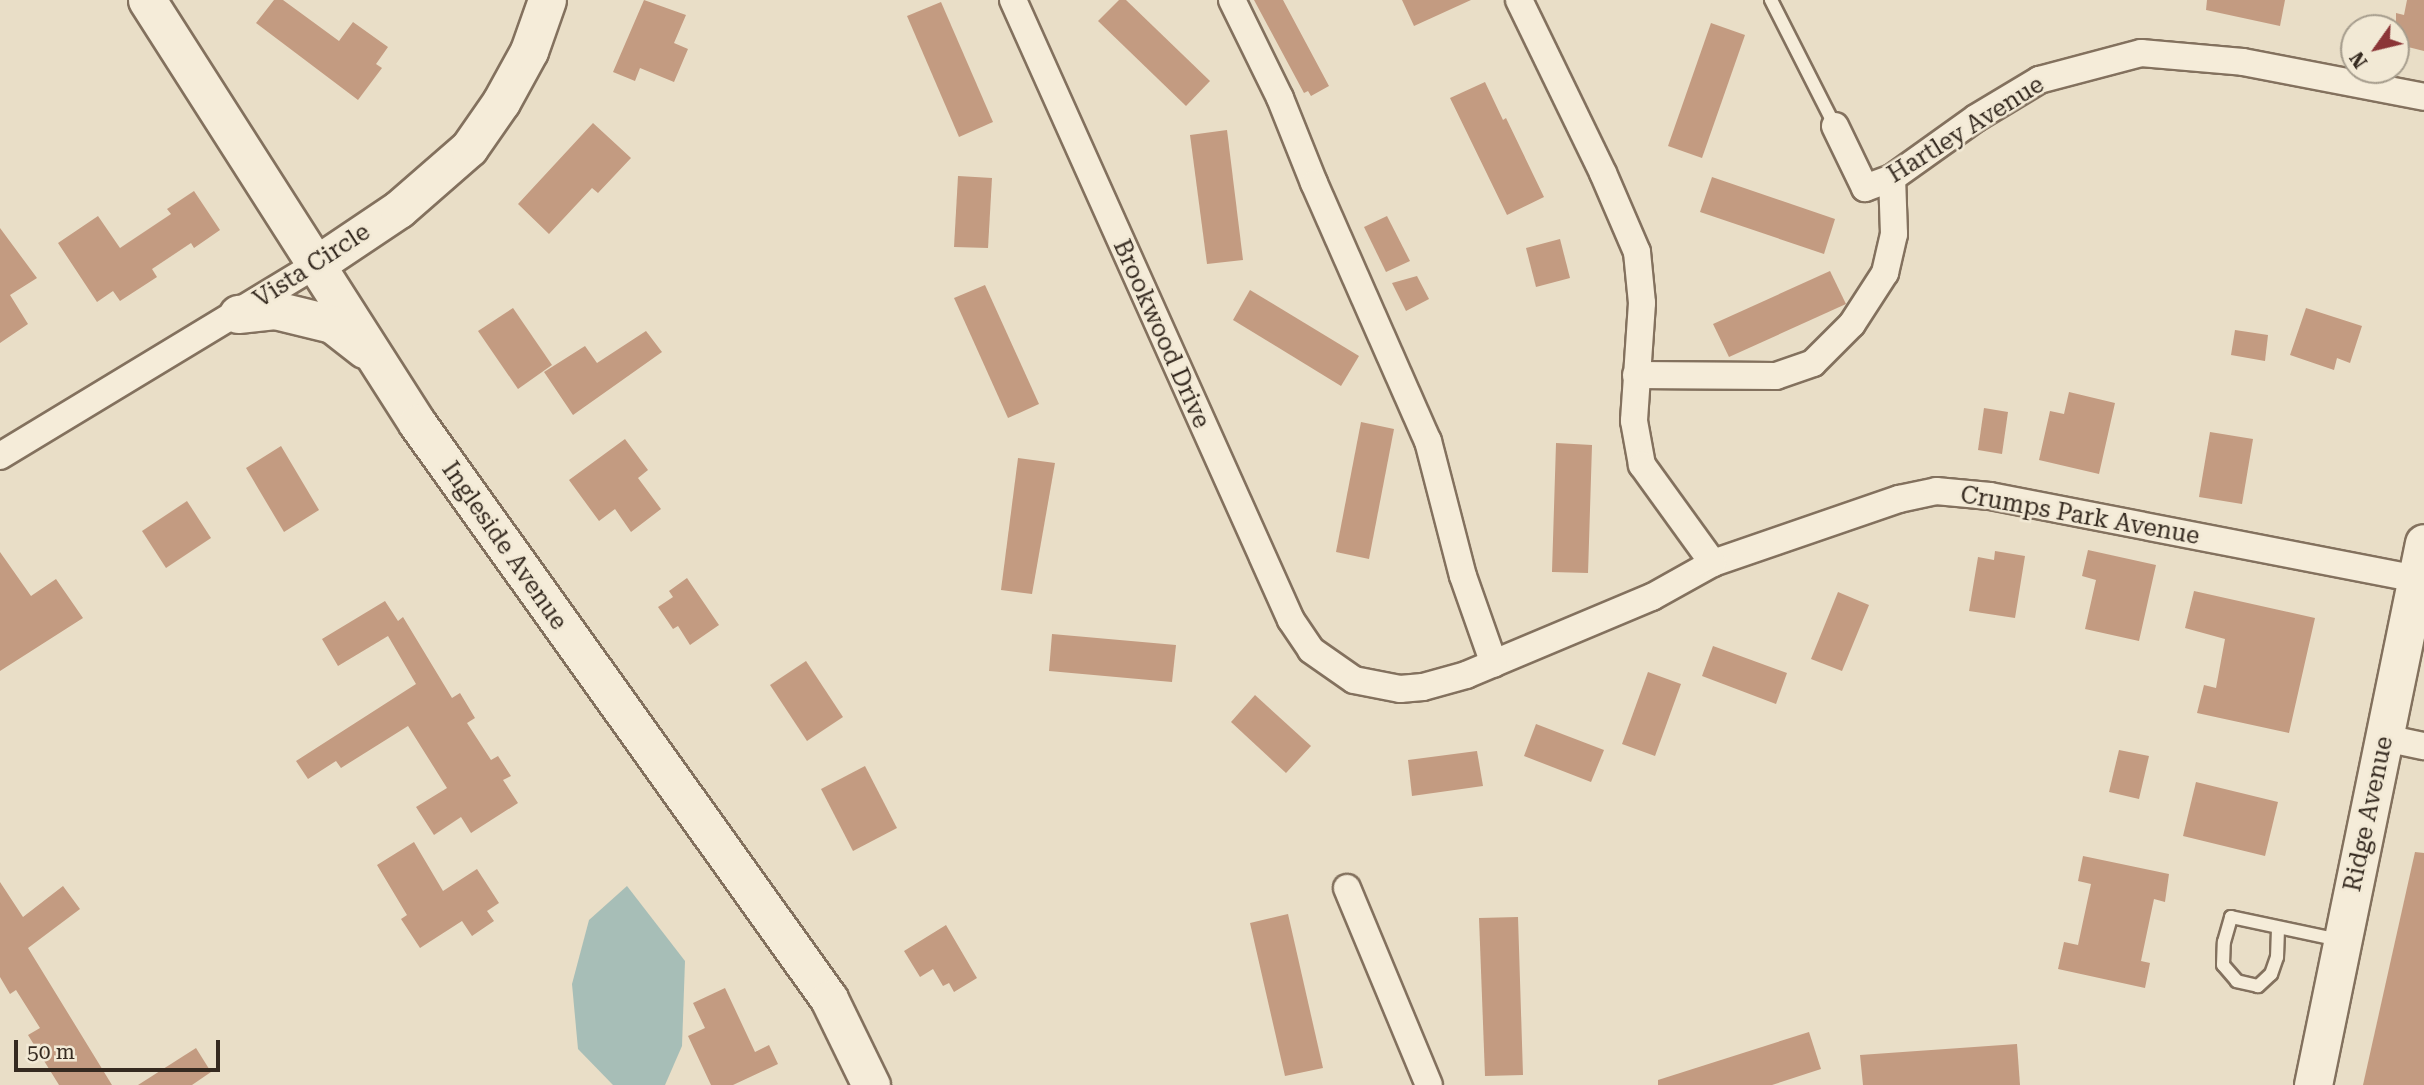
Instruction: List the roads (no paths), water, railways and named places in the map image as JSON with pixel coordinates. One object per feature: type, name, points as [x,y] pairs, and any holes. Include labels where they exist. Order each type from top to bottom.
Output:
[{"type":"street","name":"Ingleside Avenue","points":[[147,0],[317,264],[369,353],[504,548],[830,999],[871,1085]]},
{"type":"street","name":"Vista Circle","points":[[0,456],[238,313],[400,209],[469,149],[501,102],[529,51],[547,0]]},
{"type":"street","name":"Brookwood Drive","points":[[1013,0],[1275,589],[1311,650],[1322,660]]},
{"type":"street","points":[[1232,0],[1280,98],[1314,183],[1428,440],[1462,576],[1494,664]]},
{"type":"street","points":[[1519,0],[1603,173],[1637,252],[1642,303],[1634,421],[1642,465],[1713,563]]},
{"type":"street","name":"Hartley Avenue","points":[[1835,126],[1864,188],[1892,178],[1976,118],[2039,80],[2141,53],[2243,62],[2424,97]]},
{"type":"street","points":[[1636,375],[1776,376],[1813,363],[1852,324],[1885,273],[1894,234],[1892,178]]},
{"type":"street","points":[[238,313],[275,310],[332,324],[369,353]]},
{"type":"street","name":"Crumps Park Avenue","points":[[1322,660],[1354,680],[1400,689],[1423,687],[1494,664],[1652,597],[1713,563],[1899,499],[1936,491],[1990,496],[2416,579]]},
{"type":"street","name":"Ridge Avenue","points":[[2314,1085],[2424,544]]},
{"type":"street","points":[[2385,738],[2424,746]]},
{"type":"street","points":[[1347,888],[1429,1085]]},
{"type":"lane","points":[[1772,0],[1835,126]]},
{"type":"lane","points":[[2278,929],[2277,957],[2272,974],[2258,986],[2237,981],[2223,965],[2224,942],[2231,917],[2343,941]]},
{"type":"water","points":[[627,886],[685,961],[682,1046],[665,1085],[613,1085],[578,1049],[572,984],[589,920]]}]
